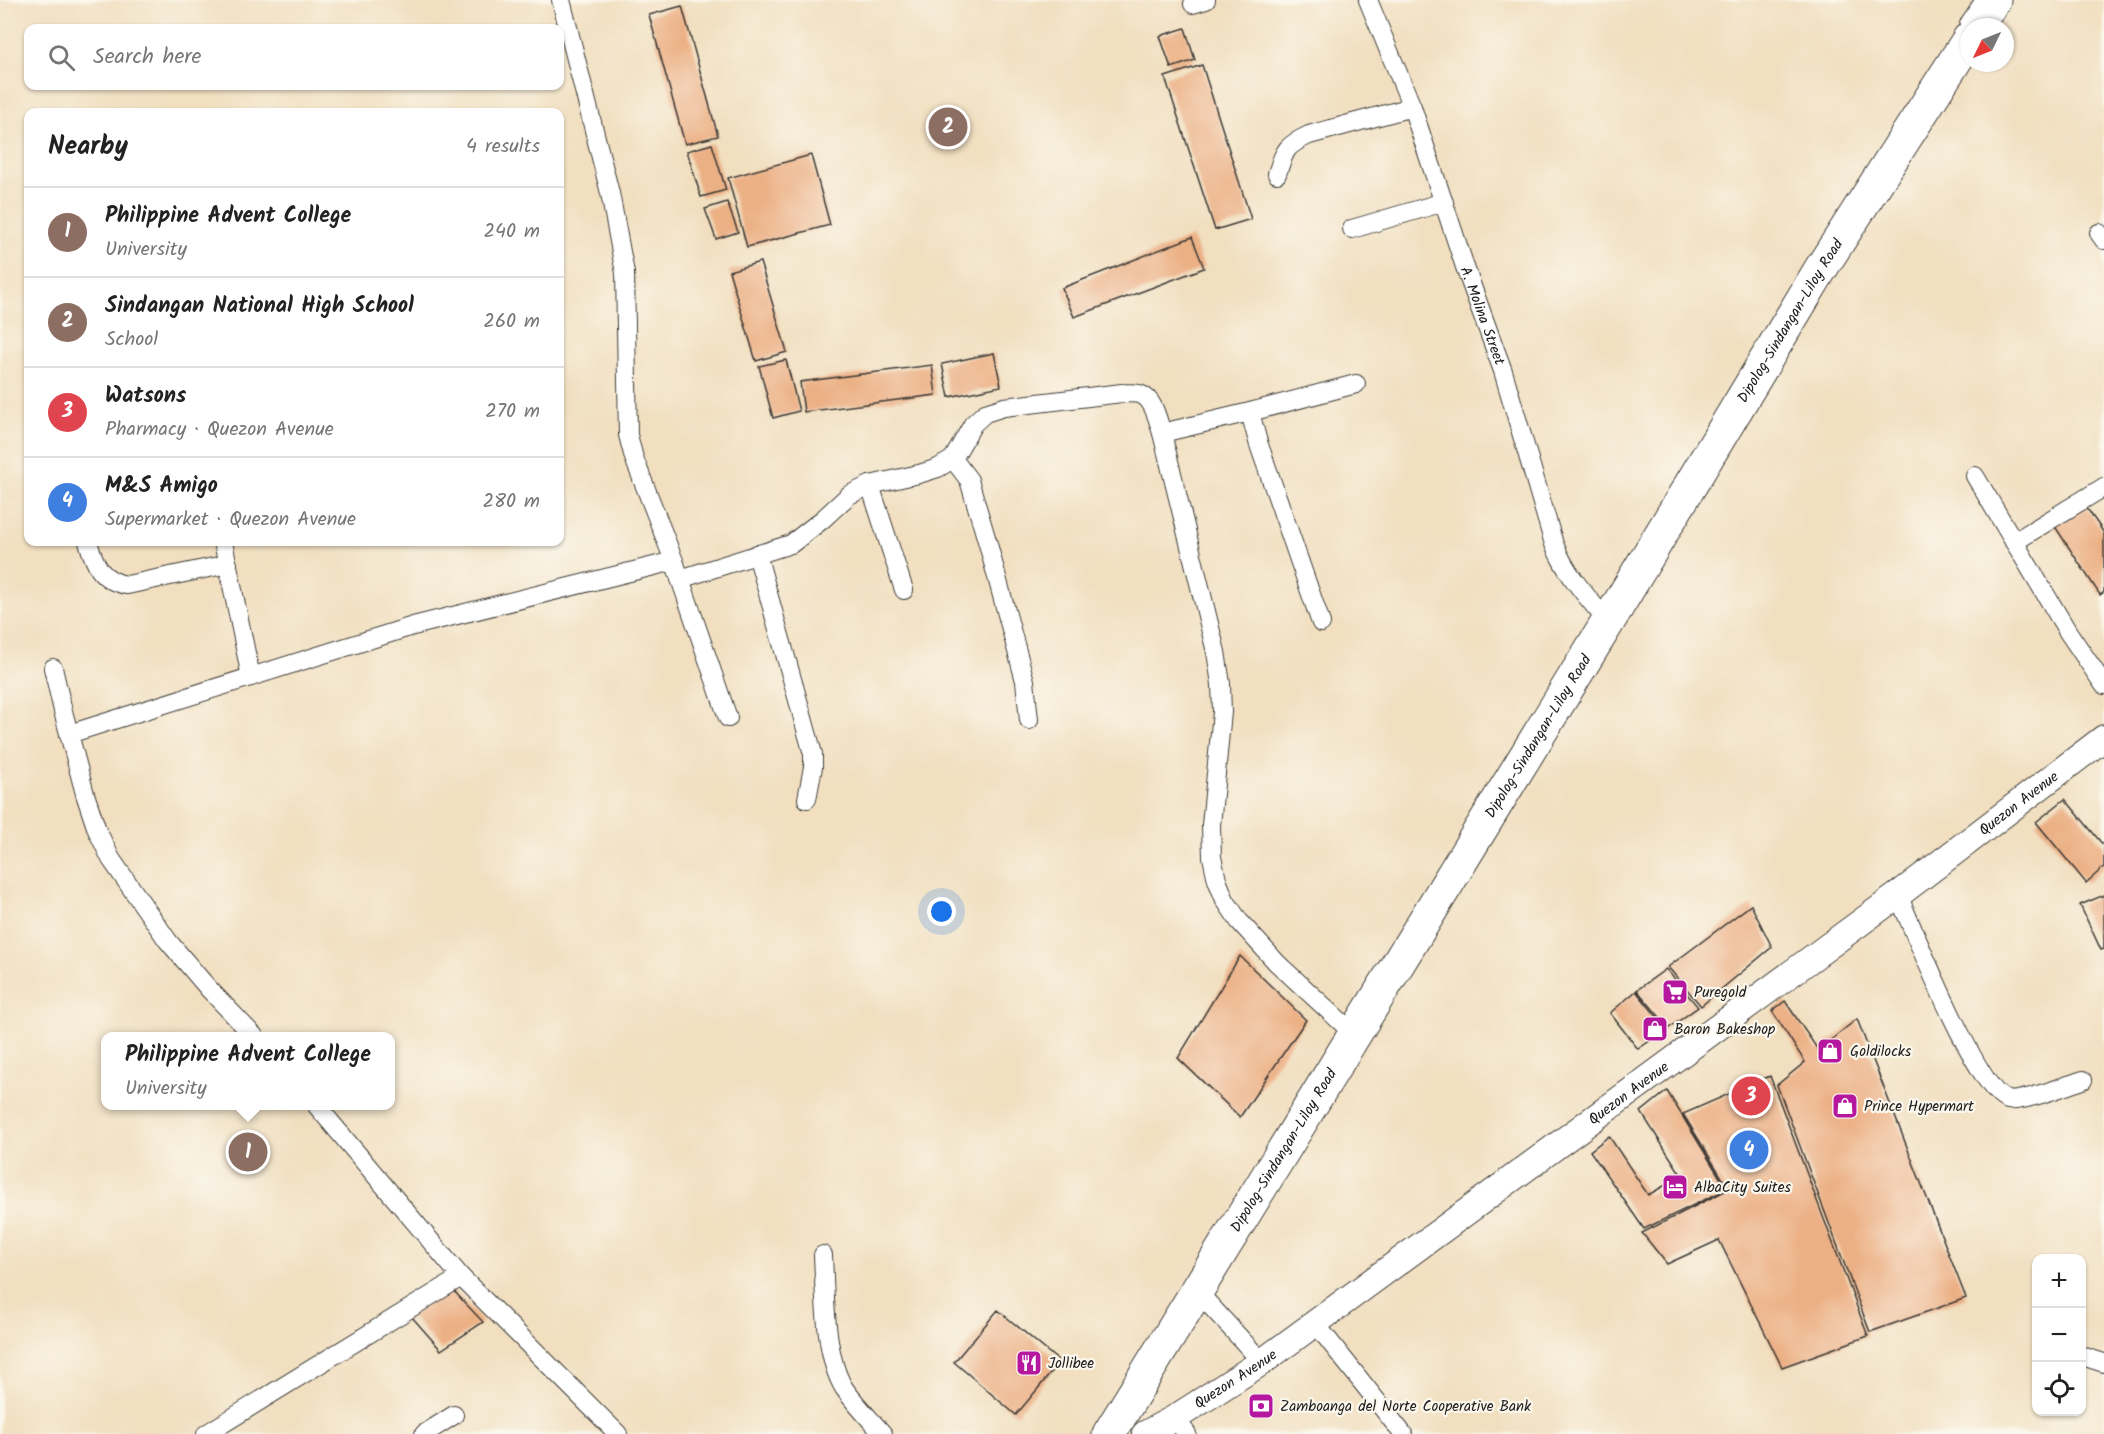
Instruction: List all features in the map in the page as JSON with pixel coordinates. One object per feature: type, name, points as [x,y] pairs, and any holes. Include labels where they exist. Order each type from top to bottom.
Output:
[{"type":"highway","points":[[1982,18],[1994,0]]},
{"type":"highway","name":"Dipolog-Sindangan-Liloy Road","points":[[1109,1434],[1608,622],[1820,270],[1960,53]]},
{"type":"street","points":[[561,0],[610,193],[625,273],[628,435],[634,458],[674,561],[728,718]]},
{"type":"street","name":"A. Molina Street","points":[[1368,0],[1412,107],[1503,371],[1554,544],[1568,573],[1608,622]]},
{"type":"street","points":[[1277,174],[1288,147],[1309,135],[1412,107]]},
{"type":"street","points":[[1352,229],[1444,202]]},
{"type":"street","points":[[1162,433],[1356,384]]},
{"type":"street","points":[[680,579],[796,541],[849,495],[870,485],[938,468],[953,459],[973,424],[986,412],[1004,407],[1122,393],[1140,394],[1147,398],[1162,433],[1216,652],[1221,684],[1222,712],[1210,825],[1212,858],[1217,880],[1225,900],[1247,930],[1298,984],[1354,1034]]},
{"type":"street","points":[[1250,412],[1257,442],[1321,623]]},
{"type":"street","points":[[953,459],[969,480],[988,544],[1025,681],[1029,720]]},
{"type":"street","points":[[1975,476],[2068,632],[2104,685]]},
{"type":"street","points":[[870,485],[904,590]]},
{"type":"street","points":[[2014,542],[2103,490]]},
{"type":"street","points":[[89,546],[106,578],[114,583],[127,585],[228,564]]},
{"type":"street","points":[[224,546],[252,677]]},
{"type":"street","points":[[757,554],[813,754],[807,799]]},
{"type":"street","points":[[69,734],[413,626],[674,561]]},
{"type":"street","points":[[53,668],[69,734],[97,830],[111,859],[168,940],[208,988],[250,1032]]},
{"type":"street","name":"Quezon Avenue","points":[[1145,1434],[1181,1426],[1262,1362],[1898,895],[2104,738]]},
{"type":"street","points":[[1898,895],[1969,1052],[1997,1095],[2008,1100],[2020,1100],[2083,1080]]},
{"type":"street","points":[[320,1110],[461,1277],[618,1434]]},
{"type":"street","points":[[823,1255],[827,1318],[836,1370],[843,1387],[883,1434]]},
{"type":"street","points":[[206,1434],[461,1277]]},
{"type":"street","points":[[1197,1291],[1262,1362]]},
{"type":"street","points":[[1315,1323],[1403,1434]]},
{"type":"street","points":[[2086,1357],[2104,1363]]},
{"type":"street","points":[[424,1434],[454,1415]]},
{"type":"building","points":[[682,6],[718,136],[685,144],[649,15]]},
{"type":"building","points":[[1185,28],[1195,60],[1171,68],[1160,36]]},
{"type":"building","points":[[1202,65],[1251,219],[1215,230],[1165,77]]},
{"type":"building","points":[[712,144],[726,190],[701,197],[687,151]]},
{"type":"building","points":[[811,155],[830,225],[747,247],[728,178]]},
{"type":"building","points":[[727,202],[738,232],[716,239],[705,209]]},
{"type":"building","points":[[1192,237],[1204,268],[1074,317],[1062,288]]},
{"type":"building","points":[[760,262],[787,352],[756,361],[729,271]]},
{"type":"building","points":[[994,353],[1001,386],[949,397],[942,364]]},
{"type":"building","points":[[786,360],[799,411],[773,418],[759,366]]},
{"type":"building","points":[[932,365],[936,395],[804,412],[800,382]]},
{"type":"building","points":[[2086,507],[2104,533],[2104,592],[2100,595],[2054,525]]},
{"type":"building","points":[[2065,799],[2104,846],[2104,867],[2086,883],[2036,822]]},
{"type":"building","points":[[2104,895],[2104,949],[2101,950],[2080,905]]},
{"type":"building","points":[[1751,905],[1772,947],[1701,1006],[1668,967]]},
{"type":"building","points":[[1240,956],[1306,1020],[1240,1117],[1178,1058]]},
{"type":"building","points":[[1666,969],[1698,1007],[1669,1028],[1637,990]]},
{"type":"building","points":[[1636,991],[1667,1029],[1638,1049],[1610,1013]]},
{"type":"building","points":[[1785,1001],[1818,1050],[1857,1019],[1966,1298],[1870,1332],[1777,1085],[1805,1062],[1772,1011]]},
{"type":"building","points":[[1770,1076],[1868,1336],[1782,1367],[1719,1240],[1667,1264],[1642,1233],[1729,1189],[1683,1114]]},
{"type":"building","points":[[1667,1091],[1727,1189],[1644,1229],[1590,1151],[1609,1136],[1648,1195],[1682,1176],[1641,1112]]},
{"type":"building","points":[[452,1289],[483,1322],[441,1350],[411,1316]]},
{"type":"building","points":[[998,1310],[1060,1362],[1016,1415],[954,1362]]},
{"type":"place","name":"Sindangan National High School","points":[[948,127]]},
{"type":"place","name":"Puregold","points":[[1675,992]]},
{"type":"place","name":"Baron Bakeshop","points":[[1655,1029]]},
{"type":"place","name":"Goldilocks","points":[[1830,1051]]},
{"type":"place","name":"Watsons","points":[[1751,1096]]},
{"type":"place","name":"Prince Hypermart","points":[[1845,1106]]},
{"type":"place","name":"M&S Amigo","points":[[1749,1150]]},
{"type":"place","name":"Philippine Advent College","points":[[248,1152]]},
{"type":"place","name":"AlbaCity Suites","points":[[1675,1187]]},
{"type":"place","name":"Jollibee","points":[[1029,1363]]},
{"type":"place","name":"Zamboanga del Norte Cooperative Bank","points":[[1261,1406]]}]
